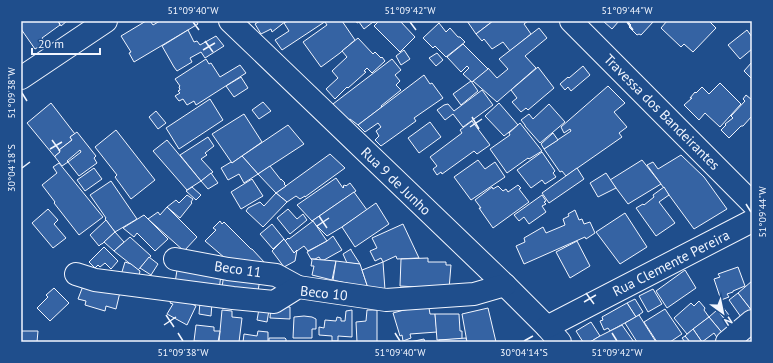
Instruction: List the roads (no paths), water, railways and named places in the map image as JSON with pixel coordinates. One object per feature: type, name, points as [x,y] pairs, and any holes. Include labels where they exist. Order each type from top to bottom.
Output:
[{"type":"street","points":[[21,78],[106,21]]},
{"type":"street","name":"Rua 9 de Junho","points":[[230,21],[553,334]]},
{"type":"street","name":"Travessa dos Bandeirantes","points":[[571,21],[752,203]]},
{"type":"street","name":"Rua Clemente Pereira","points":[[553,334],[752,221]]},
{"type":"street","name":"Beco 11","points":[[175,259],[228,269],[276,275],[298,287]]},
{"type":"street","name":"Beco 10","points":[[76,274],[95,280],[274,302],[298,287],[386,300],[474,294],[505,286]]},
{"type":"street","points":[[727,342],[752,321]]}]
